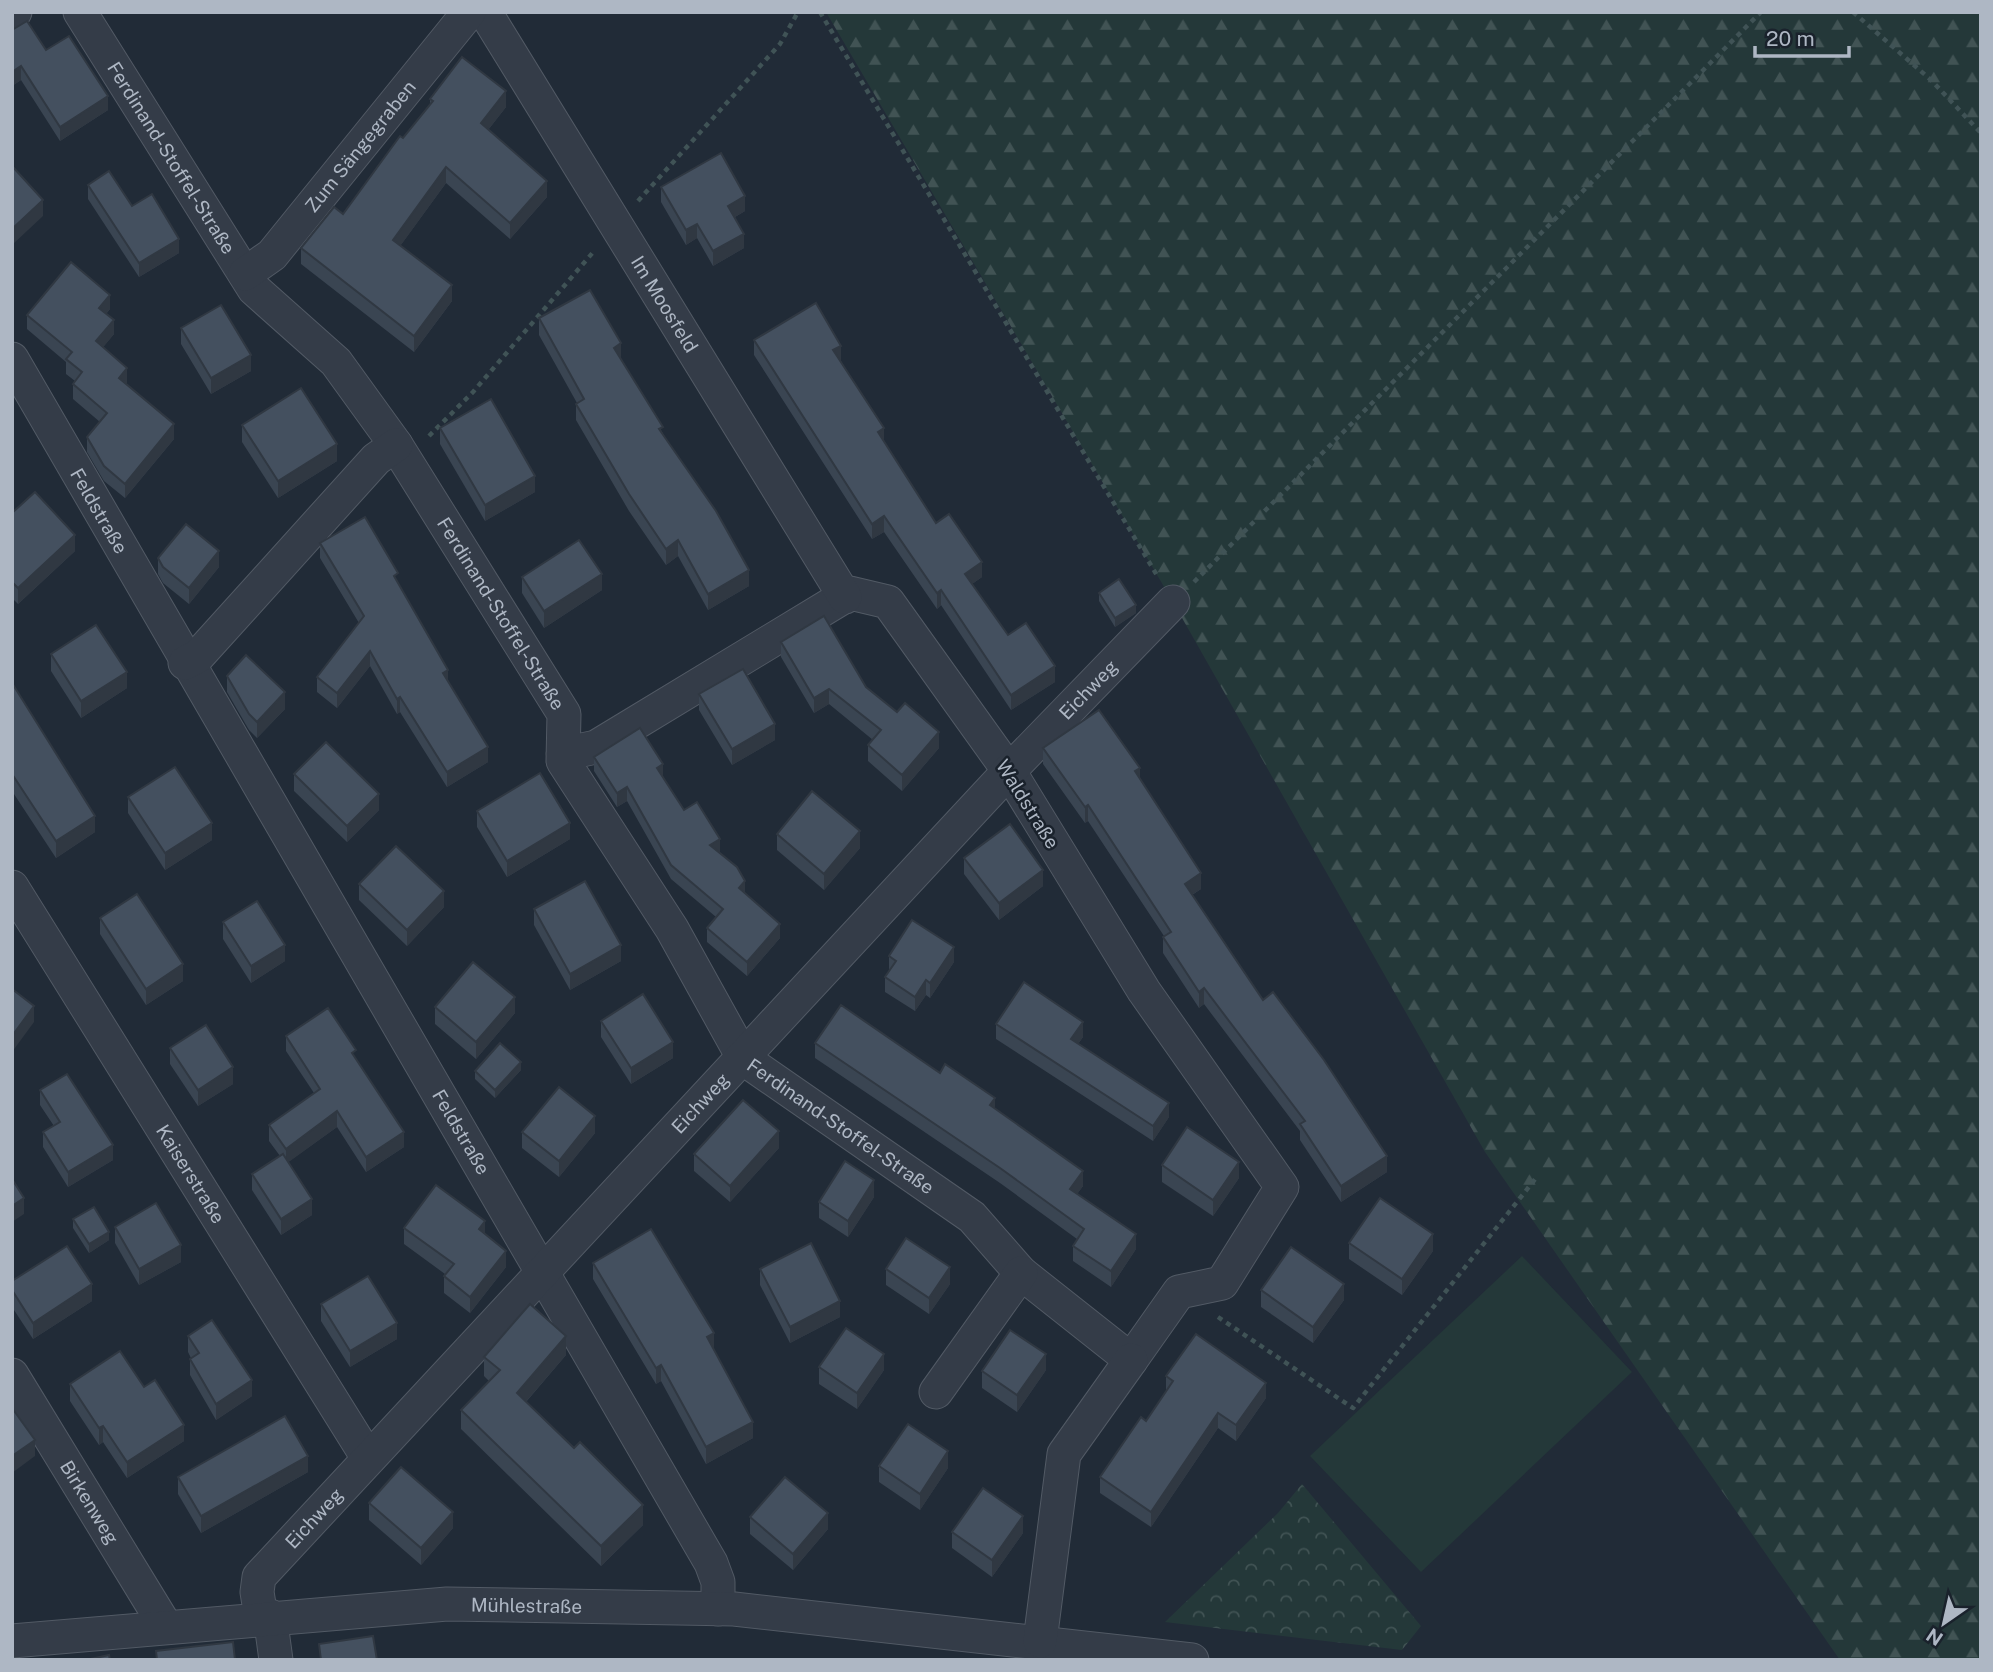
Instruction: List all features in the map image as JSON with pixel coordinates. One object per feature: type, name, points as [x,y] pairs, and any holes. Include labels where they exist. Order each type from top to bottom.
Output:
[{"type":"street","name":"Ferdinand-Stoffel-Straße","points":[[80,12],[254,289],[336,362],[399,450],[564,714],[563,761],[672,929],[744,1059],[972,1217],[1021,1273],[1131,1360]]},
{"type":"street","name":"Zum Sängegraben","points":[[245,274],[272,255],[469,12]]},
{"type":"street","name":"Im Moosfeld","points":[[485,12],[845,597]]},
{"type":"street","name":"Feldstraße","points":[[12,359],[185,663],[545,1272],[711,1563],[718,1582],[718,1609]]},
{"type":"street","points":[[185,663],[198,656],[376,459],[399,450]]},
{"type":"street","name":"Waldstraße","points":[[845,597],[850,593],[888,602],[1009,771],[1144,991],[1282,1186],[1222,1283],[1179,1292]]},
{"type":"street","points":[[563,754],[596,747],[845,597]]},
{"type":"street","name":"Eichweg","points":[[276,1660],[257,1592],[259,1577],[744,1059],[1009,771],[1174,602]]},
{"type":"street","name":"Kaiserstraße","points":[[12,887],[368,1458]]},
{"type":"street","points":[[936,1392],[1021,1273]]},
{"type":"street","points":[[1040,1642],[1063,1454],[1179,1292]]},
{"type":"street","name":"Birkenweg","points":[[12,1375],[166,1627]]},
{"type":"street","name":"Mühlestraße","points":[[12,1641],[266,1617],[447,1604],[718,1609],[822,1616],[1192,1660]]},
{"type":"path","points":[[399,450],[426,439],[473,392],[616,225],[780,44],[798,12]]},
{"type":"path","points":[[820,12],[1174,602],[1761,12]]},
{"type":"path","points":[[1853,12],[1931,80],[1981,133]]},
{"type":"path","points":[[1179,1292],[1353,1408],[1536,1178]]},
{"type":"green space","points":[[826,12],[1981,12],[1981,1660],[1840,1660],[1485,1152],[1173,602]]},
{"type":"green space","points":[[1522,1256],[1632,1372],[1421,1572],[1310,1456]]},
{"type":"green space","points":[[1302,1484],[1421,1626],[1402,1650],[1165,1622],[1278,1513]]},
{"type":"building","points":[[27,21],[46,50],[69,36],[108,96],[60,127],[21,66],[12,72],[12,30]]},
{"type":"building","points":[[462,57],[506,91],[481,123],[547,181],[510,223],[446,167],[393,240],[452,285],[414,336],[301,248],[334,207],[343,214],[400,136],[403,138],[433,101],[430,99]]},
{"type":"building","points":[[721,153],[745,196],[728,206],[744,234],[713,251],[697,224],[686,230],[661,187]]},
{"type":"building","points":[[12,166],[43,200],[12,229]]},
{"type":"building","points":[[109,171],[132,206],[152,194],[179,239],[139,263],[88,185]]},
{"type":"building","points":[[71,262],[110,295],[99,308],[114,320],[96,341],[127,368],[119,378],[174,424],[125,484],[104,466],[87,437],[107,413],[73,384],[82,372],[66,359],[72,352],[27,315]]},
{"type":"building","points":[[590,290],[621,343],[614,348],[663,427],[659,429],[716,511],[749,570],[708,594],[678,540],[666,549],[629,494],[576,404],[584,399],[539,318]]},
{"type":"building","points":[[816,303],[841,346],[833,350],[884,428],[878,432],[936,523],[949,514],[982,562],[965,574],[1008,635],[1026,623],[1055,666],[1011,695],[941,590],[937,593],[884,516],[872,524],[754,340]]},
{"type":"building","points":[[221,305],[251,355],[211,378],[181,328]]},
{"type":"building","points":[[301,388],[337,444],[278,481],[242,425]]},
{"type":"building","points":[[491,399],[535,476],[485,505],[440,428]]},
{"type":"building","points":[[35,492],[75,535],[18,588],[12,582],[12,513]]},
{"type":"building","points":[[365,517],[398,573],[394,576],[448,670],[443,673],[488,747],[447,772],[400,697],[397,699],[370,651],[337,693],[317,677],[364,616],[320,543]]},
{"type":"building","points":[[186,524],[219,551],[189,588],[163,567],[158,558]]},
{"type":"building","points":[[579,540],[602,574],[544,611],[522,577]]},
{"type":"building","points":[[1119,579],[1136,605],[1115,618],[1099,593]]},
{"type":"building","points":[[824,616],[866,687],[897,712],[905,703],[939,732],[902,775],[868,745],[881,730],[829,689],[814,698],[781,642]]},
{"type":"building","points":[[96,625],[127,672],[81,701],[51,654]]},
{"type":"building","points":[[246,655],[285,692],[257,722],[249,714],[227,676]]},
{"type":"building","points":[[743,669],[775,724],[732,749],[699,694]]},
{"type":"building","points":[[12,683],[95,816],[56,841],[12,774]]},
{"type":"building","points":[[1099,710],[1140,768],[1135,771],[1201,873],[1185,884],[1263,1000],[1273,992],[1324,1060],[1387,1156],[1341,1186],[1300,1124],[1305,1121],[1204,988],[1199,992],[1163,937],[1171,932],[1088,805],[1085,807],[1043,748]]},
{"type":"building","points":[[640,728],[663,764],[657,768],[684,810],[697,802],[720,839],[710,845],[737,867],[745,881],[739,888],[780,924],[747,962],[707,928],[723,909],[671,865],[627,787],[617,793],[594,757]]},
{"type":"building","points":[[326,742],[379,794],[347,826],[294,774]]},
{"type":"building","points":[[175,767],[212,823],[165,853],[128,797]]},
{"type":"building","points":[[540,773],[570,823],[507,861],[477,811]]},
{"type":"building","points":[[812,791],[860,831],[824,874],[777,834]]},
{"type":"building","points":[[1010,824],[1043,870],[999,903],[964,858]]},
{"type":"building","points":[[396,846],[444,891],[407,930],[359,884]]},
{"type":"building","points":[[585,881],[621,945],[570,974],[534,909]]},
{"type":"building","points":[[137,894],[183,964],[146,989],[100,918]]},
{"type":"building","points":[[257,901],[285,945],[251,966],[223,922]]},
{"type":"building","points":[[912,920],[954,947],[930,983],[926,980],[915,997],[885,977],[896,961],[889,956]]},
{"type":"building","points":[[473,962],[515,997],[476,1042],[435,1007]]},
{"type":"building","points":[[1024,982],[1083,1022],[1071,1039],[1169,1103],[1153,1126],[996,1024]]},
{"type":"building","points":[[12,989],[34,1006],[12,1036]]},
{"type":"building","points":[[643,994],[673,1042],[631,1068],[601,1021]]},
{"type":"building","points":[[841,1005],[940,1073],[945,1064],[995,1098],[990,1105],[1083,1171],[1070,1189],[1136,1234],[1111,1271],[1073,1246],[1084,1229],[1000,1168],[815,1043]]},
{"type":"building","points":[[328,1008],[356,1050],[352,1053],[404,1132],[366,1157],[337,1111],[286,1149],[269,1125],[320,1089],[286,1036]]},
{"type":"building","points":[[206,1025],[233,1067],[198,1090],[170,1048]]},
{"type":"building","points":[[500,1043],[521,1062],[495,1090],[475,1071]]},
{"type":"building","points":[[67,1074],[113,1145],[68,1172],[43,1132],[60,1122],[40,1090]]},
{"type":"building","points":[[559,1087],[595,1116],[559,1161],[522,1132]]},
{"type":"building","points":[[743,1100],[779,1131],[730,1186],[694,1154]]},
{"type":"building","points":[[1187,1127],[1239,1162],[1213,1200],[1162,1165]]},
{"type":"building","points":[[283,1154],[312,1199],[281,1219],[252,1174]]},
{"type":"building","points":[[845,1161],[874,1180],[848,1221],[819,1202]]},
{"type":"building","points":[[12,1179],[24,1198],[12,1206]]},
{"type":"building","points":[[436,1185],[485,1221],[479,1229],[506,1251],[470,1297],[444,1276],[454,1264],[404,1228]]},
{"type":"building","points":[[1380,1198],[1433,1234],[1402,1279],[1349,1243]]},
{"type":"building","points":[[156,1203],[181,1245],[139,1269],[115,1227]]},
{"type":"building","points":[[94,1207],[109,1232],[89,1244],[73,1219]]},
{"type":"building","points":[[651,1229],[714,1333],[707,1337],[753,1422],[706,1447],[661,1365],[656,1368],[593,1263]]},
{"type":"building","points":[[906,1238],[950,1267],[929,1298],[886,1269]]},
{"type":"building","points":[[811,1243],[840,1301],[790,1327],[760,1269]]},
{"type":"building","points":[[67,1246],[92,1284],[33,1323],[12,1290],[12,1281]]},
{"type":"building","points":[[1291,1247],[1344,1284],[1313,1327],[1261,1290]]},
{"type":"building","points":[[368,1276],[397,1323],[350,1351],[321,1304]]},
{"type":"building","points":[[530,1304],[566,1336],[517,1393],[574,1448],[580,1442],[643,1505],[601,1546],[461,1410],[500,1370],[484,1357]]},
{"type":"building","points":[[212,1320],[252,1380],[216,1404],[190,1359],[199,1353],[188,1336]]},
{"type":"building","points":[[846,1328],[884,1354],[857,1393],[819,1367]]},
{"type":"building","points":[[1010,1330],[1046,1354],[1017,1395],[982,1371]]},
{"type":"building","points":[[1196,1334],[1266,1383],[1236,1425],[1218,1413],[1151,1512],[1100,1477],[1141,1417],[1146,1421],[1173,1381],[1166,1376]]},
{"type":"building","points":[[120,1351],[144,1387],[155,1380],[184,1425],[127,1462],[103,1426],[99,1428],[70,1384]]},
{"type":"building","points":[[12,1408],[35,1440],[12,1456]]},
{"type":"building","points":[[285,1416],[308,1456],[201,1516],[178,1477]]},
{"type":"building","points":[[908,1424],[948,1451],[920,1494],[879,1466]]},
{"type":"building","points":[[401,1467],[453,1512],[421,1548],[369,1503]]},
{"type":"building","points":[[785,1477],[828,1513],[793,1554],[750,1517]]},
{"type":"building","points":[[983,1488],[1023,1516],[992,1560],[952,1532]]},
{"type":"building","points":[[373,1636],[377,1660],[321,1660],[319,1644]]},
{"type":"building","points":[[233,1642],[235,1660],[157,1660],[156,1651]]},
{"type":"building","points":[[109,1655],[110,1660],[86,1660]]}]
